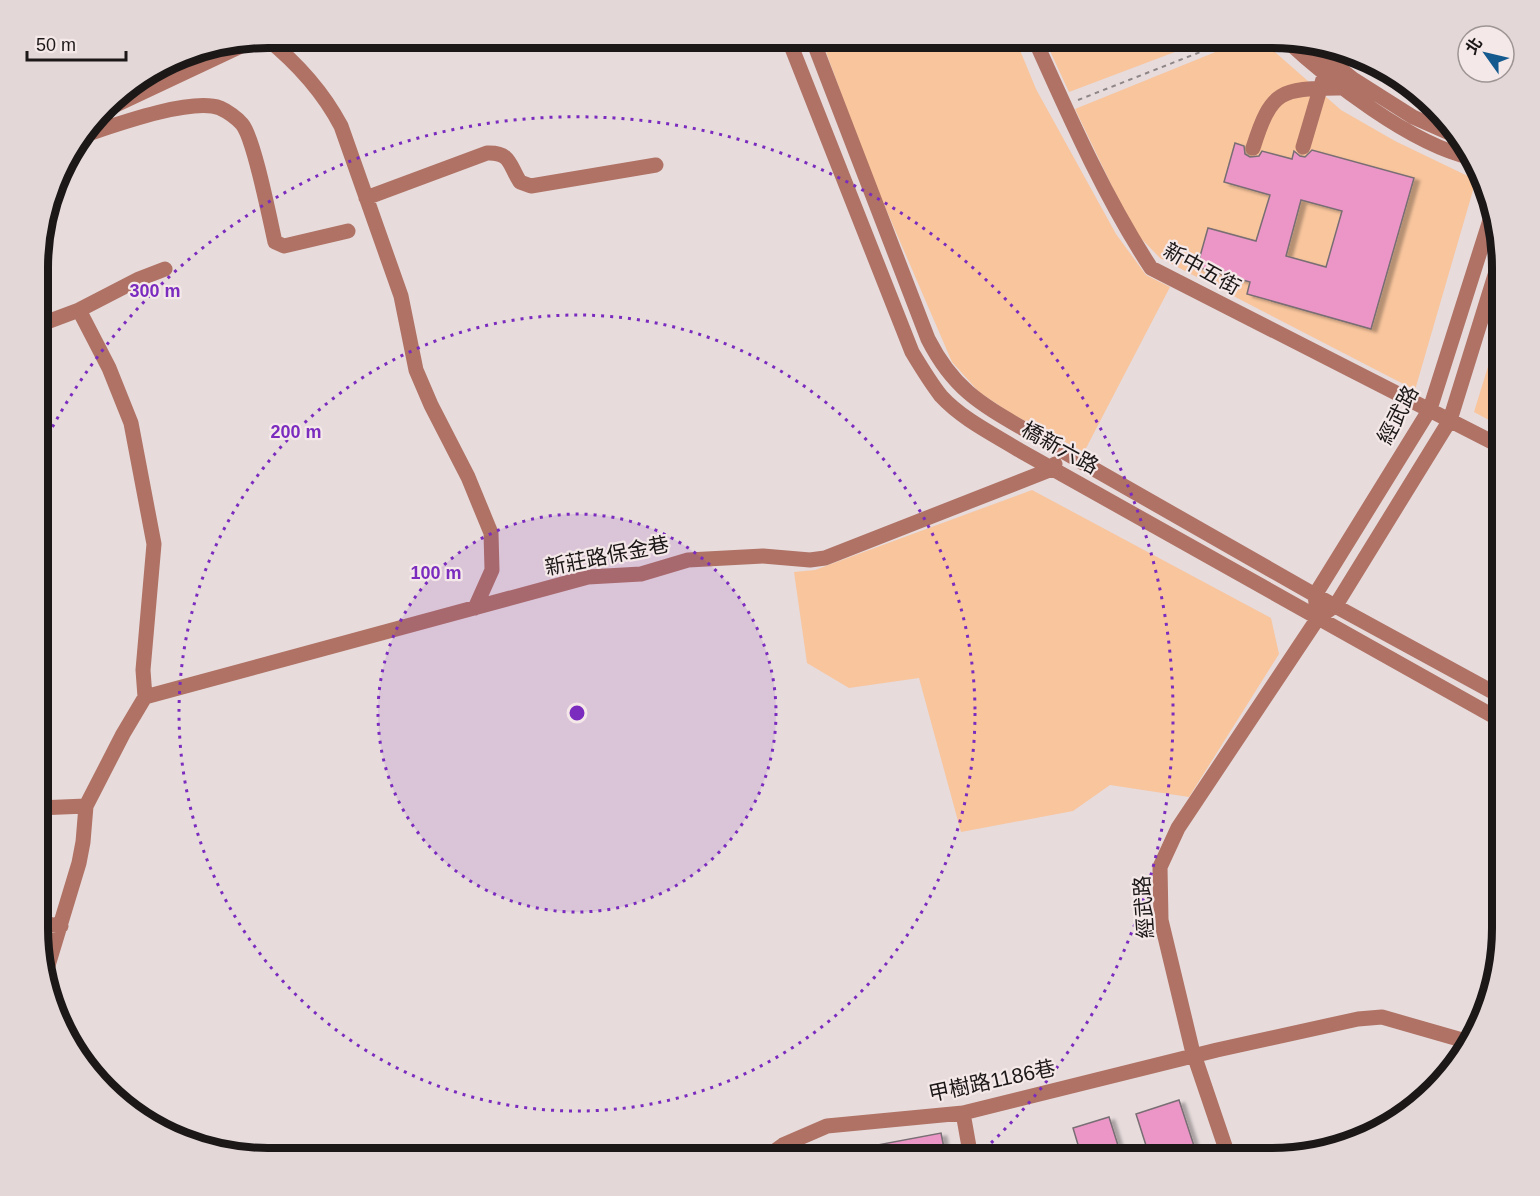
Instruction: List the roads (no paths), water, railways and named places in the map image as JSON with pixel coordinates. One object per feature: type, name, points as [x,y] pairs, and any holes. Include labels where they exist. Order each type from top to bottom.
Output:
[{"type":"street","points":[[278,48],[317,87],[329,103],[341,126],[401,296],[416,370],[468,477],[491,533],[492,570],[475,608]]},
{"type":"street","name":"橋新六路","points":[[792,48],[912,352],[926,376],[943,397],[958,411],[983,428],[1053,469],[1492,715]]},
{"type":"street","name":"橋新六路","points":[[816,48],[928,339],[940,362],[969,395],[984,406],[1315,595],[1492,691]]},
{"type":"street","name":"新中五街","points":[[1039,48],[1125,229],[1151,268],[1450,420]]},
{"type":"street","points":[[1295,49],[1329,83],[1409,132],[1461,155]]},
{"type":"street","points":[[126,100],[230,51]]},
{"type":"street","points":[[1321,53],[1353,79],[1406,113],[1444,131]]},
{"type":"street","points":[[1303,147],[1329,83]]},
{"type":"street","points":[[1252,148],[1262,111],[1275,94],[1293,85],[1329,83]]},
{"type":"street","points":[[95,132],[183,108],[202,106],[219,108],[243,125],[251,143],[275,243],[284,246],[348,231]]},
{"type":"street","points":[[366,198],[487,153],[503,154],[508,158],[520,182],[531,186],[656,165]]},
{"type":"street","name":"經武路","points":[[1315,595],[1430,409],[1488,226]]},
{"type":"street","points":[[48,322],[165,269]]},
{"type":"street","name":"經武路","points":[[1226,1148],[1195,1057],[1161,920],[1160,867],[1178,828],[1318,618],[1336,605],[1450,420],[1492,285]]},
{"type":"street","points":[[50,959],[84,842],[86,806],[145,697],[143,670],[154,544],[131,423],[109,368],[79,310]]},
{"type":"street","points":[[1450,420],[1492,442]]},
{"type":"street","points":[[1053,469],[1062,450]]},
{"type":"street","name":"新莊路保金巷","points":[[145,697],[588,577],[641,574],[688,561],[763,556],[810,560],[825,558],[1053,469]]},
{"type":"street","points":[[1315,595],[1318,618]]},
{"type":"street","points":[[48,808],[86,806]]},
{"type":"street","points":[[48,924],[61,926]]},
{"type":"street","name":"甲樹路1186巷","points":[[781,1148],[827,1126],[963,1113],[1358,1019],[1382,1017],[1462,1040]]},
{"type":"street","points":[[963,1113],[969,1148]]}]
